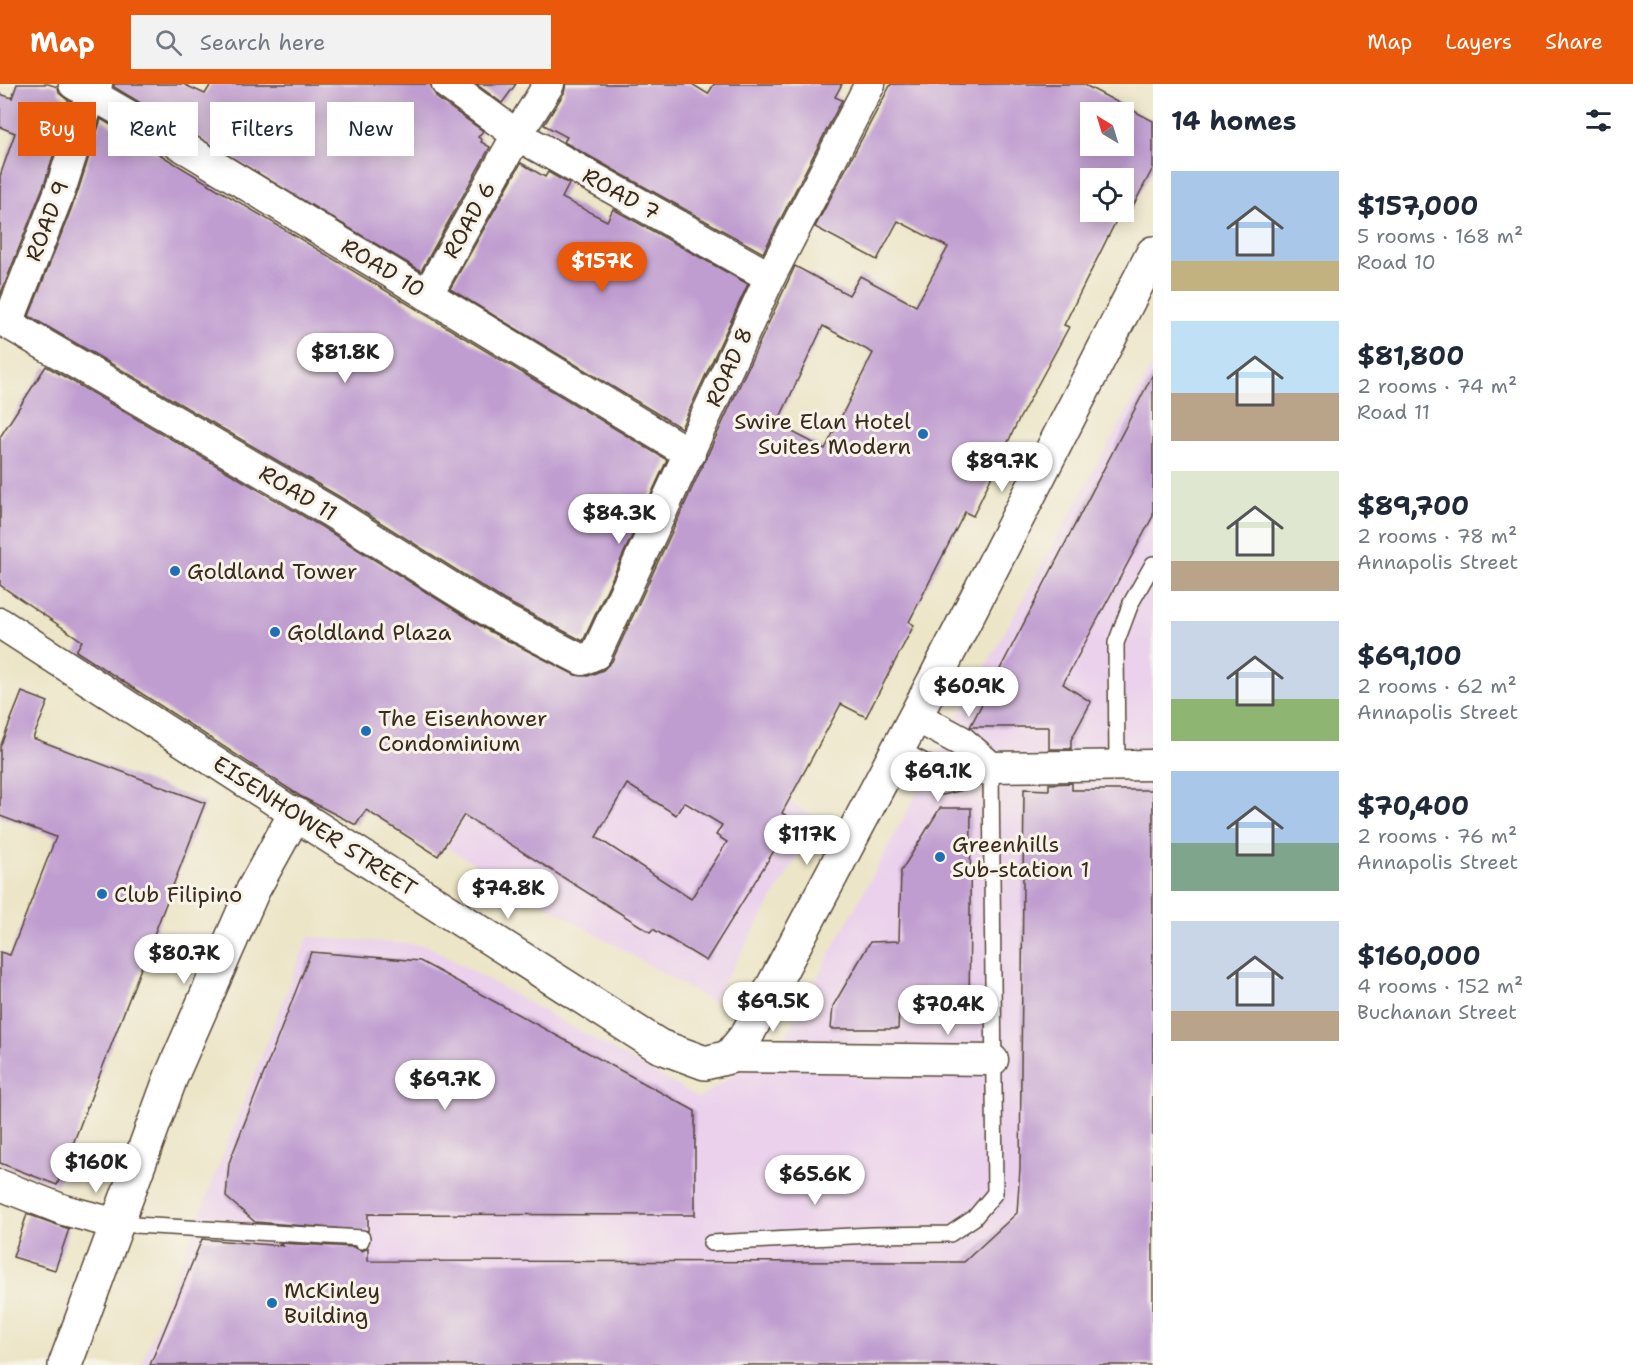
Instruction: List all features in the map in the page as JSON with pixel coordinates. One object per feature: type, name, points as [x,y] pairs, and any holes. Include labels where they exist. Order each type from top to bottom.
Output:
[{"type":"street","name":"ROAD 7","points":[[447,84],[517,135],[770,277]]},
{"type":"street","name":"ROAD 6","points":[[427,295],[517,135],[549,84]]},
{"type":"street","name":"ROAD 8","points":[[596,654],[770,277],[870,84]]},
{"type":"street","name":"ROAD 10","points":[[87,87],[690,454]]},
{"type":"street","name":"ROAD 9","points":[[4,321],[61,189],[87,87]]},
{"type":"street","points":[[729,1057],[747,1035],[895,755],[1153,253]]},
{"type":"street","name":"ROAD 11","points":[[4,321],[331,512],[495,615],[582,660],[596,654]]},
{"type":"street","name":"EISENHOWER STREET","points":[[0,623],[659,1046],[705,1063],[729,1057]]},
{"type":"street","points":[[915,716],[961,741],[991,767]]},
{"type":"street","points":[[895,755],[942,779],[991,767],[1153,765]]},
{"type":"street","points":[[65,1365],[171,1077],[254,890],[295,814]]},
{"type":"street","points":[[755,1020],[769,1042],[816,1058]]},
{"type":"street","points":[[729,1057],[993,1060]]},
{"type":"street","points":[[0,1185],[64,1210],[117,1224]]},
{"type":"lane","points":[[1117,765],[1116,643],[1131,603],[1153,564]]},
{"type":"lane","points":[[711,1243],[860,1235],[950,1234],[974,1218],[995,1193],[991,767]]},
{"type":"lane","points":[[117,1224],[362,1238],[361,1241]]},
{"type":"shaded area","points":[[1153,364],[1153,1365],[141,1365],[308,937],[426,945],[699,1098],[782,1043],[960,713]]},
{"type":"shaded area","points":[[563,663],[819,820],[712,1002],[446,847]]},
{"type":"building","points":[[17,84],[48,84],[58,87],[59,93],[70,102],[18,102],[18,156],[53,156],[0,296],[0,176],[15,133],[0,127],[0,94],[12,98]]},
{"type":"building","points":[[114,84],[183,84],[205,94],[211,84],[430,84],[437,98],[483,131],[478,137],[482,140],[481,142],[490,147],[421,271],[229,156],[315,156],[315,102],[210,102],[210,145],[198,137],[198,102],[139,102],[114,87]]},
{"type":"building","points":[[476,84],[516,84],[502,103]]},
{"type":"building","points":[[566,84],[692,84],[708,94],[714,84],[842,84],[835,97],[842,100],[763,253],[564,142],[567,137],[544,125],[564,93]]},
{"type":"building","points":[[891,84],[1083,84],[1117,102],[1080,102],[1080,156],[1134,156],[1134,111],[1153,121],[1153,168],[1134,204],[1134,168],[1080,168],[1080,222],[1116,222],[1064,325],[1069,327],[1017,423],[973,516],[965,512],[909,622],[914,625],[866,717],[841,704],[782,813],[793,820],[706,961],[653,929],[650,932],[464,815],[438,856],[366,810],[356,825],[300,796],[76,651],[82,641],[0,585],[0,437],[46,366],[322,527],[487,630],[575,675],[588,676],[603,670],[612,661],[795,266],[849,295],[860,276],[916,306],[948,247],[898,221],[877,260],[815,227]],"holes":[[[823,326],[873,353],[825,449],[777,424]],[[627,784],[676,815],[684,802],[722,825],[716,835],[727,842],[691,899],[596,837]]]},
{"type":"building","points":[[101,119],[108,123],[108,156],[162,156],[667,460],[583,641],[504,600],[340,497],[29,316],[77,194],[89,156],[96,156],[96,135]]},
{"type":"building","points":[[521,163],[545,177],[548,172],[569,184],[562,198],[607,221],[613,209],[748,284],[681,428],[450,289]]},
{"type":"building","points":[[1153,374],[1153,516],[1063,684],[1091,702],[1071,740],[1071,749],[1049,749],[1049,727],[970,727]]},
{"type":"building","name":"Club Filipino","points":[[22,692],[48,702],[33,738],[205,803],[57,1185],[0,1163],[0,952],[10,955],[56,837],[0,816],[0,747]]},
{"type":"building","points":[[1072,783],[1072,790],[1153,790],[1153,1365],[150,1365],[202,1239],[283,1246],[279,1243],[354,1247],[362,1251],[368,1248],[368,1261],[964,1262],[1017,1213],[1020,1168],[1024,789],[1049,790],[1049,784]]},
{"type":"building","points":[[940,808],[971,808],[969,1010],[899,1010],[898,1029],[831,1029],[833,1006],[870,942],[899,941],[901,871]]},
{"type":"building","points":[[311,952],[420,961],[695,1111],[695,1215],[368,1214],[368,1231],[255,1222],[226,1197],[229,1163]]},
{"type":"building","points":[[27,1214],[69,1229],[55,1270],[13,1257]]},
{"type":"place","name":"Swire Elan Hotel Suites Modern","points":[[923,434]]},
{"type":"place","name":"Goldland Tower","points":[[175,571]]},
{"type":"place","name":"Goldland Plaza","points":[[275,632]]},
{"type":"place","name":"The Eisenhower Condominium","points":[[366,731]]},
{"type":"place","name":"Greenhills Sub-station 1","points":[[940,857]]},
{"type":"place","name":"Club Filipino","points":[[102,894]]},
{"type":"place","name":"McKinley Building","points":[[272,1303]]}]
